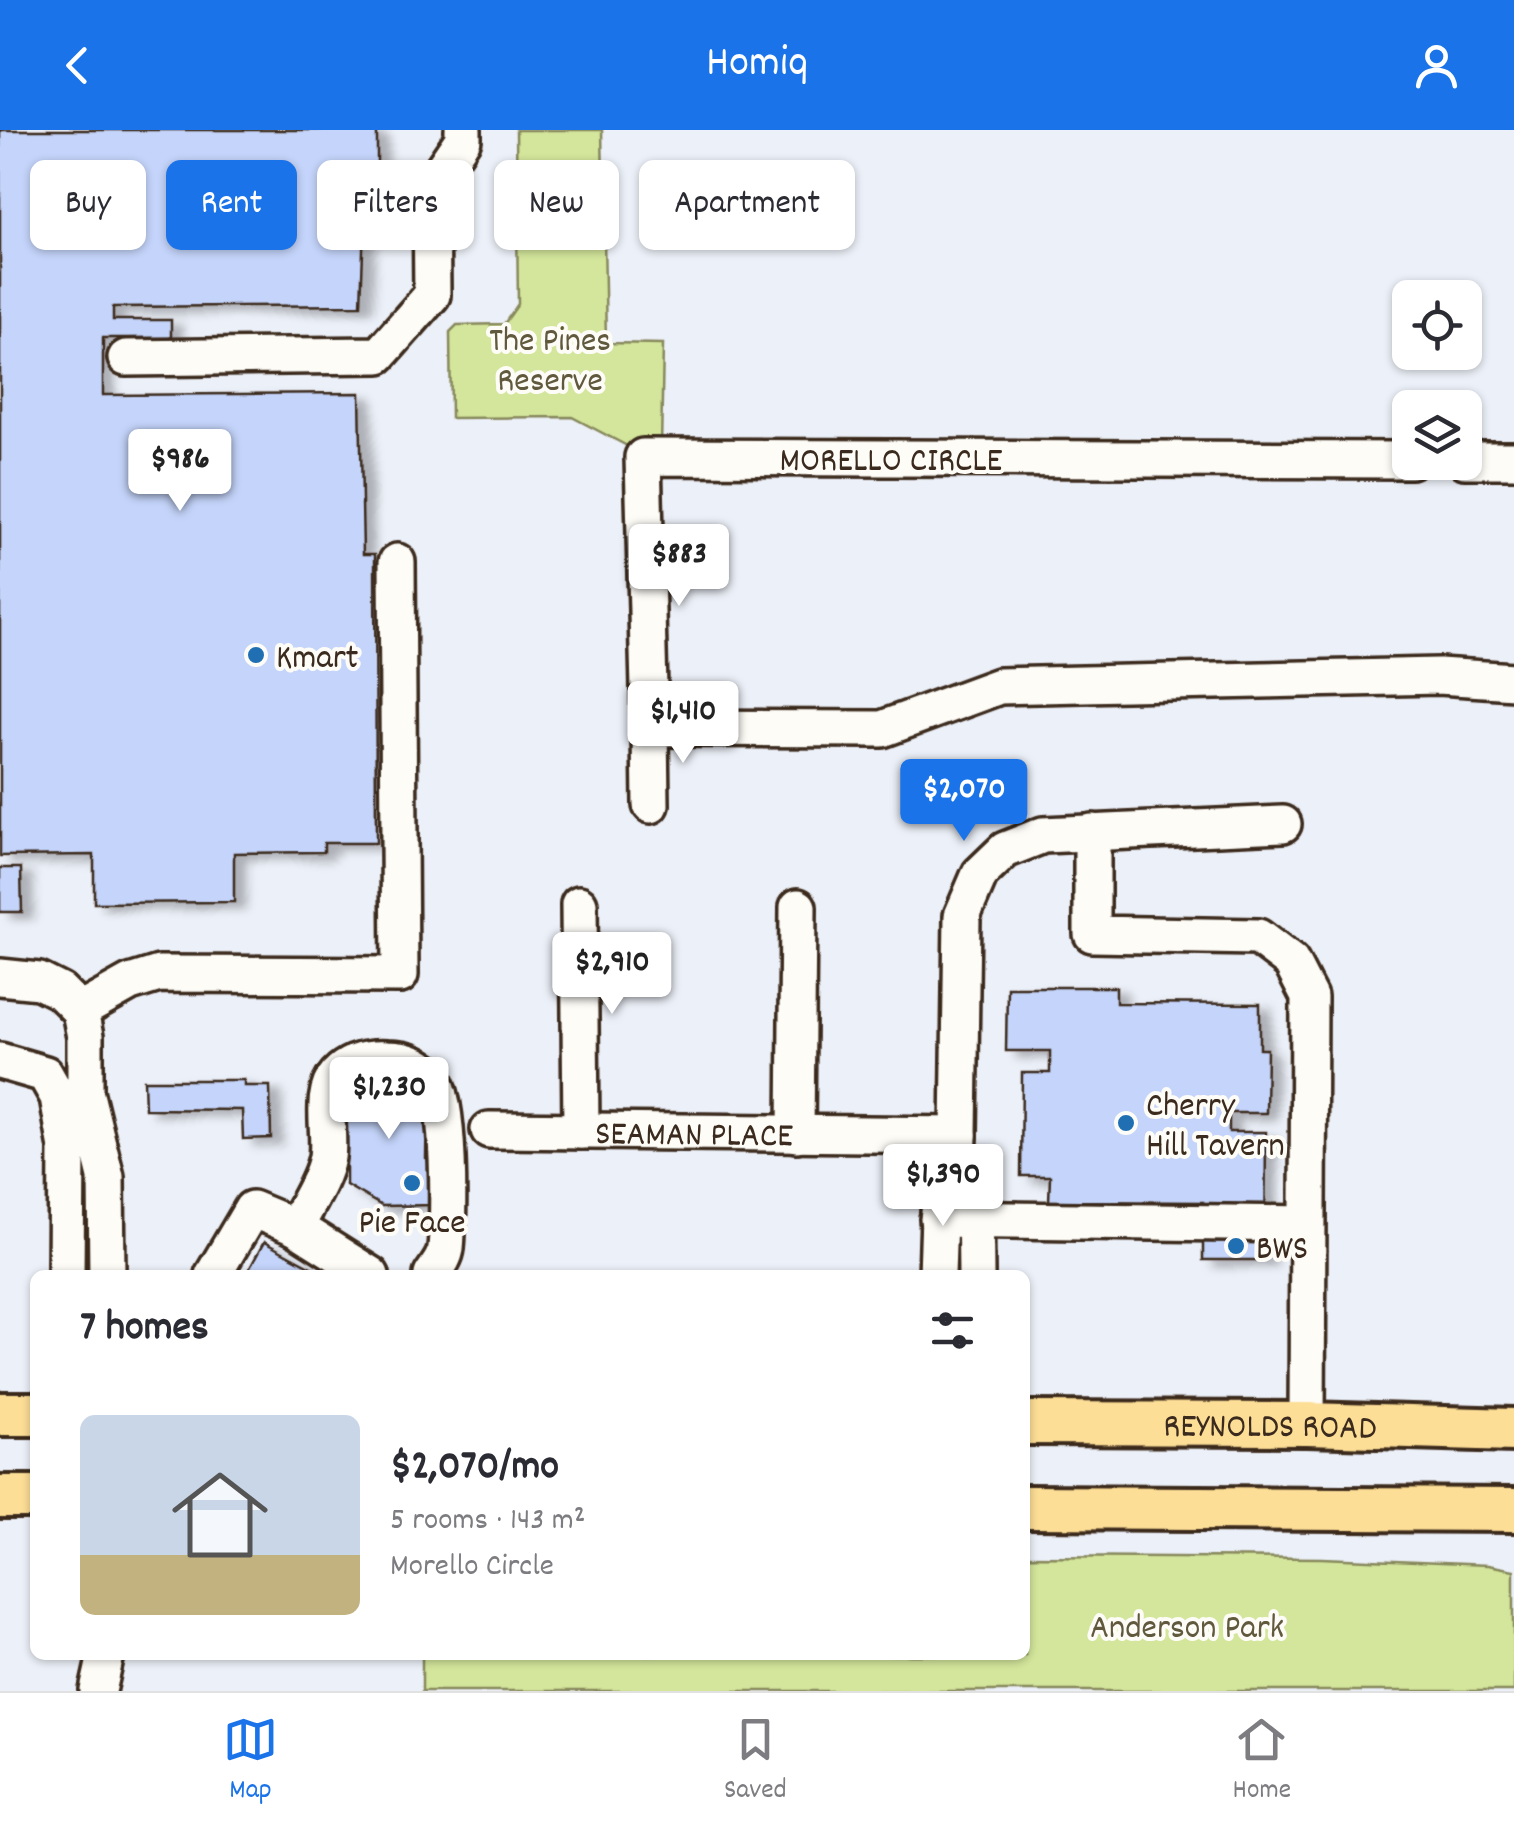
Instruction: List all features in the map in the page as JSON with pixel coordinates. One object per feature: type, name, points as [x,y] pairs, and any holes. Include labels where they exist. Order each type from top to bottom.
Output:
[{"type":"main road","points":[[0,1414],[30,1414]]},
{"type":"main road","name":"REYNOLDS ROAD","points":[[1030,1422],[1506,1428]]},
{"type":"main road","points":[[0,1497],[30,1497]]},
{"type":"main road","points":[[1030,1507],[1514,1510]]},
{"type":"street","points":[[126,358],[379,355],[432,295],[432,186],[463,139],[463,130]]},
{"type":"street","name":"MORELLO CIRCLE","points":[[651,805],[644,457],[1392,460]]},
{"type":"street","points":[[1482,460],[1514,460]]},
{"type":"street","points":[[80,1011],[130,983],[160,974],[400,975],[397,562]]},
{"type":"street","points":[[1439,676],[1514,664]]},
{"type":"street","points":[[650,728],[882,729],[999,686],[1439,676],[1514,681]]},
{"type":"street","points":[[976,1270],[975,1188],[958,1151],[962,916],[980,874],[1004,850],[1043,835],[1284,824]]},
{"type":"street","points":[[1092,832],[1092,934],[1258,937],[1291,962],[1308,997],[1308,1424]]},
{"type":"street","points":[[579,904],[581,1131]]},
{"type":"street","points":[[796,1134],[798,907]]},
{"type":"street","points":[[0,977],[39,981],[61,992],[80,1011],[85,1037],[86,1091],[106,1177],[106,1270]]},
{"type":"street","points":[[295,1227],[327,1160],[329,1087],[354,1062],[400,1059],[418,1065],[436,1082],[442,1098],[448,1186],[446,1253],[435,1270]]},
{"type":"street","points":[[0,1062],[44,1074],[58,1097],[67,1149],[66,1270]]},
{"type":"street","points":[[67,1149],[86,1091]]},
{"type":"street","name":"SEAMAN PLACE","points":[[489,1130],[796,1134],[958,1151]]},
{"type":"street","points":[[936,1270],[940,1186],[958,1151]]},
{"type":"street","points":[[215,1270],[252,1209],[295,1227],[363,1270]]},
{"type":"street","points":[[938,1219],[1307,1224]]},
{"type":"street","points":[[80,1660],[84,1691]]},
{"type":"street","points":[[98,1691],[105,1660]]},
{"type":"green space","name":"The Pines Reserve","points":[[516,130],[602,130],[603,160],[516,160]]},
{"type":"green space","name":"The Pines Reserve","points":[[517,250],[604,250],[606,343],[663,344],[661,448],[633,449],[572,417],[451,418],[450,332],[457,325],[504,324],[518,304]]},
{"type":"green space","name":"Anderson Park","points":[[1030,1556],[1322,1558],[1488,1565],[1514,1570],[1514,1691],[422,1691],[422,1660],[1030,1660]]},
{"type":"building","points":[[0,130],[377,130],[377,160],[317,160],[317,250],[363,250],[361,305],[113,307],[113,320],[171,320],[171,338],[103,338],[103,395],[360,393],[363,554],[375,554],[376,843],[324,843],[324,852],[234,853],[234,902],[94,903],[94,855],[0,856]]},
{"type":"building","points":[[0,868],[21,868],[22,912],[0,912]]},
{"type":"building","name":"Cherry Hill Tavern","points":[[1007,987],[1116,987],[1116,1003],[1260,1004],[1260,1049],[1267,1049],[1266,1113],[1229,1113],[1229,1132],[1266,1132],[1265,1260],[1203,1260],[1203,1202],[1049,1201],[1050,1176],[1021,1176],[1022,1073],[1050,1073],[1050,1051],[1006,1051]]},
{"type":"building","points":[[401,1074],[427,1098],[426,1158],[435,1163],[435,1205],[382,1206],[346,1185],[346,1099],[356,1083],[370,1075]]},
{"type":"building","points":[[144,1080],[244,1080],[244,1086],[270,1086],[271,1138],[243,1139],[242,1110],[145,1109]]},
{"type":"building","points":[[264,1242],[317,1270],[249,1270]]},
{"type":"place","name":"Kmart","points":[[256,655]]},
{"type":"place","name":"Cherry Hill Tavern","points":[[1126,1123]]},
{"type":"place","name":"Pie Face","points":[[412,1183]]},
{"type":"place","name":"BWS","points":[[1236,1246]]}]
